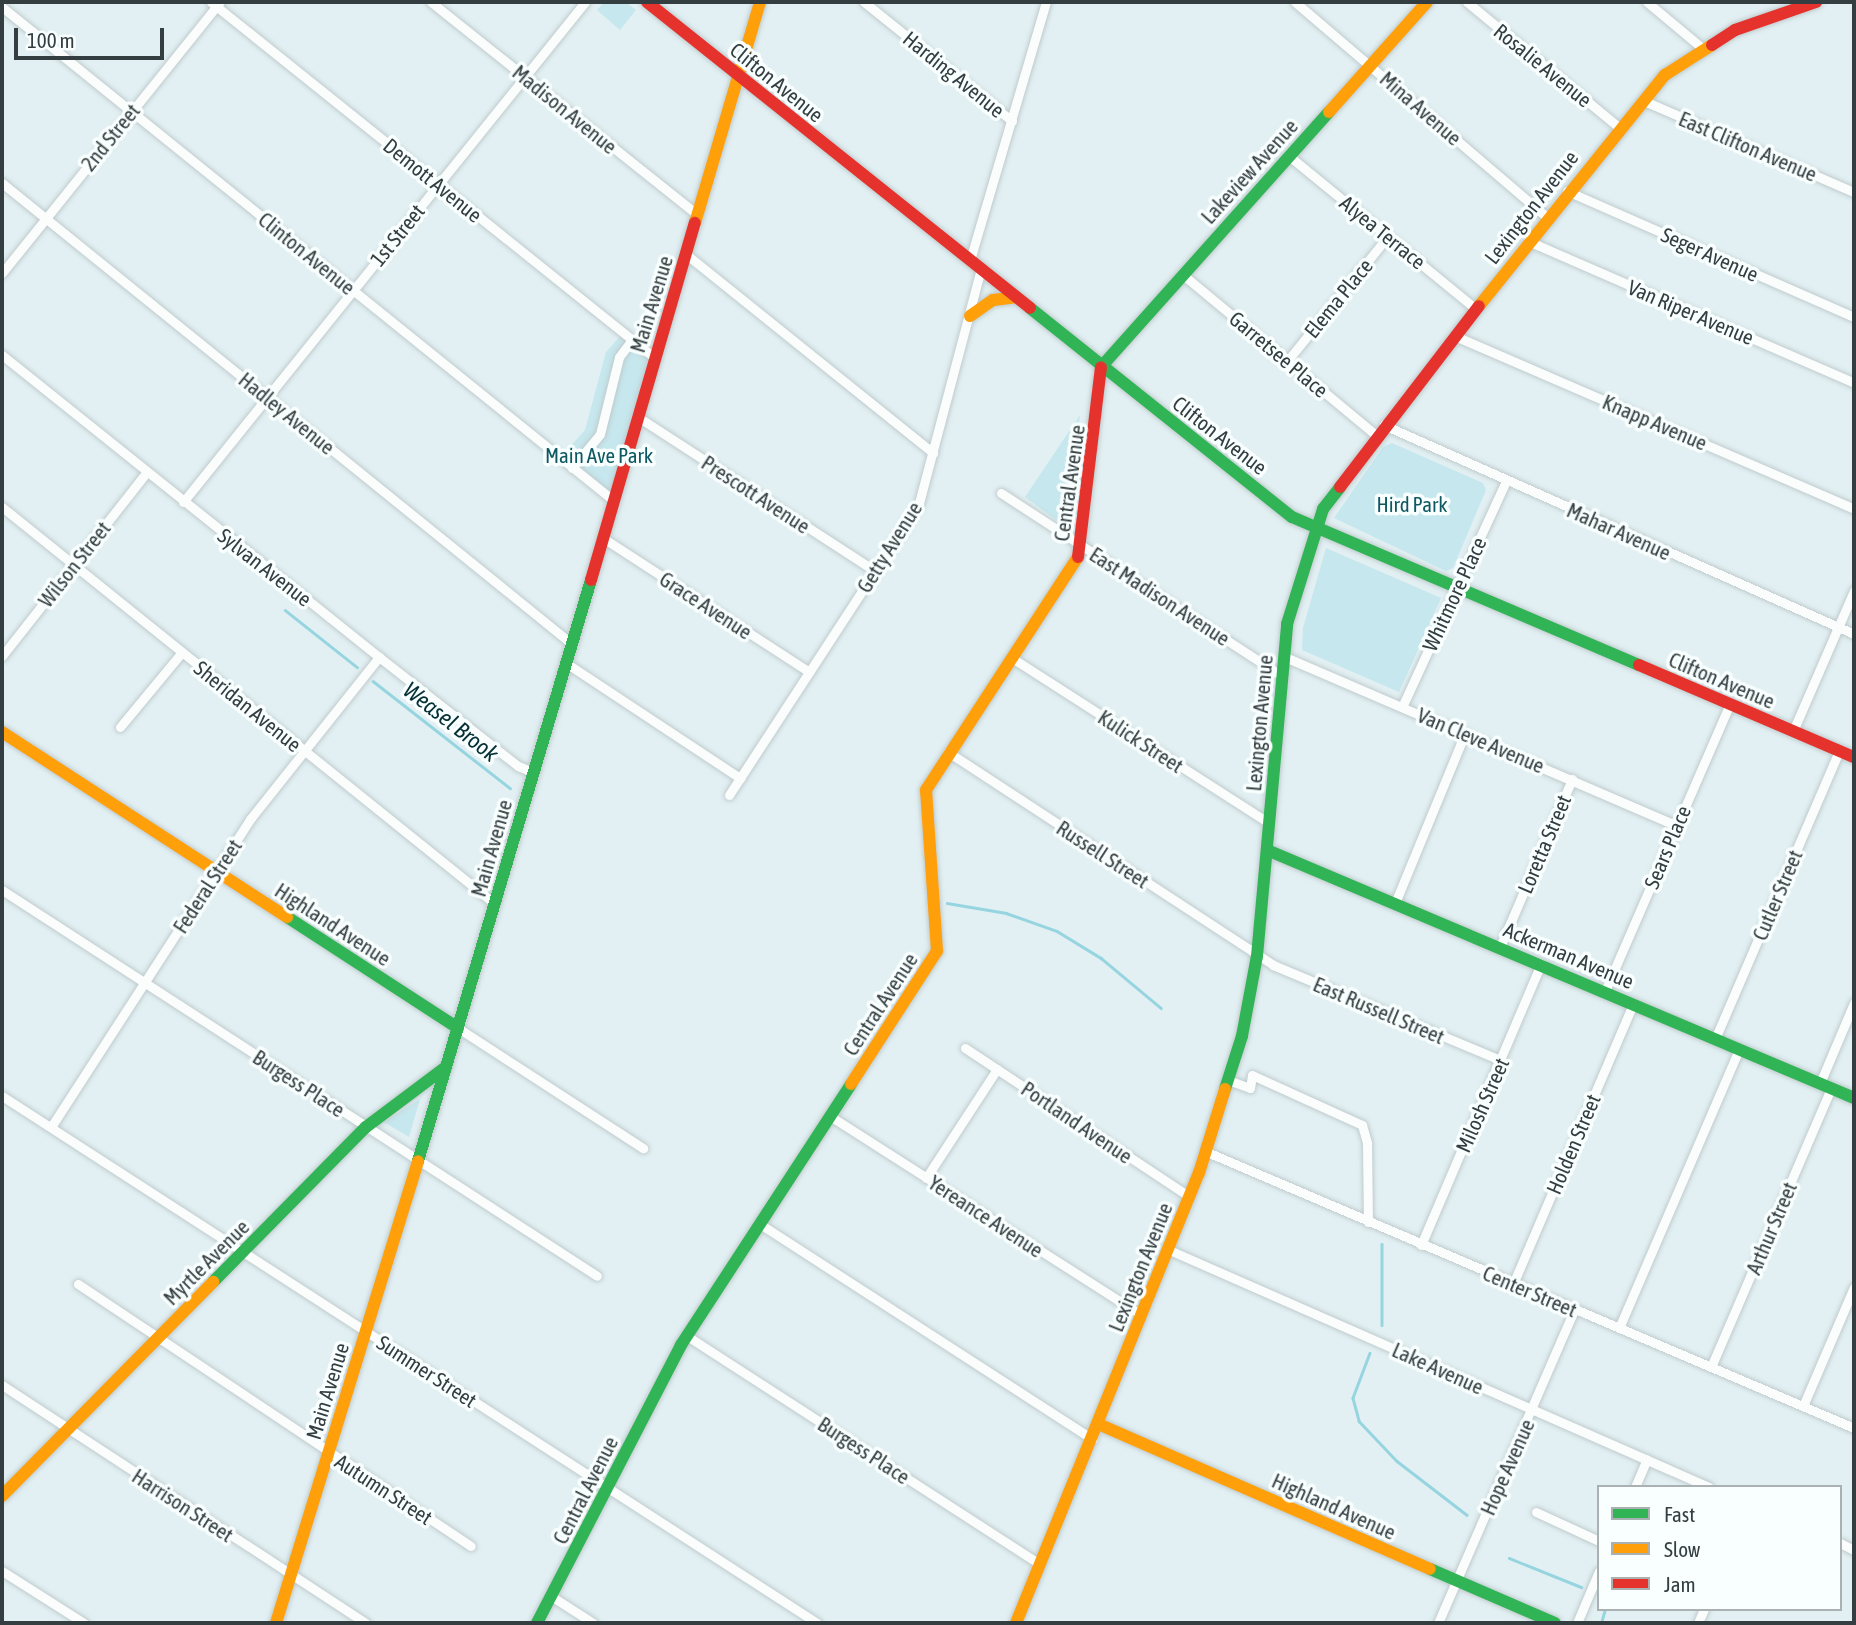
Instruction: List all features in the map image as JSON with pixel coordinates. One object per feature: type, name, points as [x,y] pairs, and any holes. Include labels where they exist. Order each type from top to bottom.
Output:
[{"type":"main road","name":"Clifton Avenue","points":[[647,2],[1101,368],[1292,517],[1854,757]]},
{"type":"main road","name":"Main Avenue","points":[[276,1623],[458,1028],[760,2]]},
{"type":"main road","name":"Lakeview Avenue","points":[[1101,368],[1427,2]]},
{"type":"main road","name":"Lexington Avenue","points":[[1019,1622],[1207,1152],[1228,1080],[1258,956],[1287,624],[1314,527],[1380,430],[1546,217],[1665,75],[1702,48],[1772,14],[1816,2]]},
{"type":"main road","points":[[970,316],[993,299],[1016,297]]},
{"type":"main road","name":"Central Avenue","points":[[537,1623],[687,1336],[937,951],[926,790],[948,752],[1074,566],[1080,544],[1101,368]]},
{"type":"main road","name":"Highland Avenue","points":[[2,732],[458,1028]]},
{"type":"main road","name":"Ackerman Avenue","points":[[1267,850],[1854,1098]]},
{"type":"main road","name":"Myrtle Avenue","points":[[2,1496],[366,1127],[446,1067]]},
{"type":"main road","name":"Highland Avenue","points":[[1098,1424],[1555,1623]]},
{"type":"street","name":"Madison Avenue","points":[[431,2],[698,215]]},
{"type":"street","name":"1st Street","points":[[183,502],[585,2]]},
{"type":"street","name":"Harding Avenue","points":[[864,2],[1012,121]]},
{"type":"street","points":[[970,260],[1046,2]]},
{"type":"street","name":"Mina Avenue","points":[[1295,2],[1546,217]]},
{"type":"street","name":"Rosalie Avenue","points":[[1467,2],[1620,128]]},
{"type":"street","points":[[1647,2],[1702,48]]},
{"type":"street","name":"2nd Street","points":[[2,273],[215,3]]},
{"type":"street","name":"Demott Avenue","points":[[215,3],[655,358]]},
{"type":"street","name":"Clinton Avenue","points":[[2,7],[613,500]]},
{"type":"street","name":"East Clifton Avenue","points":[[1642,100],[1854,192]]},
{"type":"street","name":"Alyea Terrace","points":[[1289,156],[1476,309]]},
{"type":"street","name":"Hadley Avenue","points":[[2,183],[572,644]]},
{"type":"street","name":"Seger Avenue","points":[[1567,191],[1854,317]]},
{"type":"street","name":"Elema Place","points":[[1288,360],[1388,236]]},
{"type":"street","name":"Van Riper Avenue","points":[[1528,242],[1854,383]]},
{"type":"street","points":[[687,255],[933,453]]},
{"type":"street","name":"Getty Avenue","points":[[729,795],[919,503],[981,269]]},
{"type":"street","name":"Garretsee Place","points":[[1182,274],[1380,430]]},
{"type":"street","name":"Knapp Avenue","points":[[1455,336],[1854,509]]},
{"type":"street","points":[[572,468],[600,433],[619,357],[632,340]]},
{"type":"street","name":"Sylvan Avenue","points":[[2,355],[379,657],[518,766],[533,772]]},
{"type":"street","name":"Prescott Avenue","points":[[638,417],[875,571]]},
{"type":"street","name":"Mahar Avenue","points":[[1380,430],[1506,481],[1854,634]]},
{"type":"street","name":"Wilson Street","points":[[3,651],[146,473]]},
{"type":"street","name":"Whitmore Place","points":[[1402,707],[1506,481]]},
{"type":"street","name":"East Madison Avenue","points":[[1001,493],[1283,677]]},
{"type":"street","name":"Sheridan Avenue","points":[[2,507],[495,904]]},
{"type":"street","name":"Grace Avenue","points":[[603,538],[809,671]]},
{"type":"street","points":[[1793,731],[1854,591]]},
{"type":"street","points":[[120,727],[182,652]]},
{"type":"street","name":"Federal Street","points":[[51,1127],[216,871],[379,657]]},
{"type":"street","name":"Van Cleve Avenue","points":[[1285,657],[1676,825]]},
{"type":"street","name":"Kulick Street","points":[[1012,658],[1269,823]]},
{"type":"street","points":[[566,663],[740,778]]},
{"type":"street","name":"Sears Place","points":[[1605,991],[1730,704]]},
{"type":"street","points":[[1395,903],[1465,733]]},
{"type":"street","name":"Cutler Street","points":[[1715,1039],[1839,751]]},
{"type":"street","name":"Russell Street","points":[[948,752],[1258,956]]},
{"type":"street","name":"Loretta Street","points":[[1500,947],[1572,779]]},
{"type":"street","name":"Burgess Place","points":[[2,890],[597,1276]]},
{"type":"street","name":"East Russell Street","points":[[1258,956],[1502,1061]]},
{"type":"street","name":"Milosh Street","points":[[1420,1245],[1502,1061],[1541,964]]},
{"type":"street","name":"Arthur Street","points":[[1711,1367],[1825,1086],[1854,1003]]},
{"type":"street","name":"Holden Street","points":[[1513,1284],[1633,1004]]},
{"type":"street","name":"Highland Avenue","points":[[458,1028],[643,1148]]},
{"type":"street","name":"Portland Avenue","points":[[965,1048],[1189,1196]]},
{"type":"street","points":[[1619,1328],[1739,1049]]},
{"type":"street","points":[[926,1178],[997,1069]]},
{"type":"street","points":[[1228,1080],[1250,1088],[1252,1075],[1362,1125],[1367,1143],[1368,1222]]},
{"type":"street","name":"Summer Street","points":[[2,1096],[817,1623]]},
{"type":"street","name":"Yereance Avenue","points":[[830,1116],[1141,1315]]},
{"type":"street","name":"Center Street","points":[[1207,1152],[1420,1245],[1854,1427]]},
{"type":"street","points":[[760,1224],[1091,1439]]},
{"type":"street","name":"Lake Avenue","points":[[1167,1249],[1704,1485]]},
{"type":"street","name":"Autumn Street","points":[[78,1284],[156,1339],[471,1546]]},
{"type":"street","points":[[1803,1406],[1854,1287]]},
{"type":"street","name":"Hope Avenue","points":[[1438,1623],[1574,1310]]},
{"type":"street","name":"Burgess Place","points":[[687,1336],[1040,1564]]},
{"type":"street","name":"Harrison Street","points":[[2,1385],[366,1623]]},
{"type":"street","points":[[1636,1485],[1647,1460]]},
{"type":"street","points":[[1536,1512],[1597,1540]]},
{"type":"street","points":[[2,1571],[85,1623]]},
{"type":"street","points":[[1577,1623],[1597,1575]]},
{"type":"street","points":[[551,1596],[593,1623]]},
{"type":"green space","points":[[604,2],[626,2],[636,10],[620,30],[597,10]]},
{"type":"green space","name":"Main Ave Park","points":[[623,333],[655,358],[613,500],[560,458],[585,430],[606,352]]},
{"type":"green space","points":[[1080,415],[1067,525],[1064,526],[1025,497]]},
{"type":"green space","name":"Hird Park","points":[[1392,443],[1483,483],[1486,490],[1453,568],[1446,571],[1334,518],[1383,447]]},
{"type":"green space","points":[[1326,548],[1441,598],[1399,692],[1302,650],[1303,628]]},
{"type":"green space","points":[[420,1099],[409,1137],[384,1122]]},
{"type":"waterway","name":"Weasel Brook","points":[[285,610],[357,667]]},
{"type":"waterway","name":"Weasel Brook","points":[[373,681],[510,788]]},
{"type":"waterway","name":"Weasel Brook","points":[[947,903],[1006,913],[1057,931],[1101,958],[1161,1008]]},
{"type":"waterway","name":"Weasel Brook","points":[[1382,1244],[1382,1325]]},
{"type":"waterway","name":"Weasel Brook","points":[[1370,1353],[1353,1398],[1359,1421],[1397,1461],[1467,1515]]},
{"type":"waterway","name":"Weasel Brook","points":[[1509,1558],[1581,1587]]},
{"type":"waterway","name":"Weasel Brook","points":[[1601,1623],[1604,1611]]},
{"type":"traffic: fast","points":[[1101,367],[1329,112]]},
{"type":"traffic: fast","points":[[1030,308],[1292,517],[1639,665]]},
{"type":"traffic: fast","points":[[1225,1089],[1242,1036],[1257,956],[1287,624],[1323,509],[1340,487]]},
{"type":"traffic: fast","points":[[418,1161],[591,580]]},
{"type":"traffic: fast","points":[[1267,850],[1854,1098]]},
{"type":"traffic: fast","points":[[287,917],[458,1028]]},
{"type":"traffic: fast","points":[[213,1282],[366,1127],[446,1067]]},
{"type":"traffic: fast","points":[[537,1623],[681,1345],[851,1084]]},
{"type":"traffic: fast","points":[[1430,1569],[1555,1623]]},
{"type":"traffic: slow","points":[[695,223],[760,2]]},
{"type":"traffic: slow","points":[[1329,112],[1427,2]]},
{"type":"traffic: slow","points":[[1479,306],[1665,75],[1712,45]]},
{"type":"traffic: slow","points":[[970,316],[993,300],[1016,297]]},
{"type":"traffic: slow","points":[[851,1084],[937,951],[926,790],[1078,557]]},
{"type":"traffic: slow","points":[[2,732],[287,917]]},
{"type":"traffic: slow","points":[[1016,1623],[1199,1173],[1225,1089]]},
{"type":"traffic: slow","points":[[276,1623],[418,1161]]},
{"type":"traffic: slow","points":[[2,1496],[213,1282]]},
{"type":"traffic: slow","points":[[1098,1424],[1430,1569]]},
{"type":"traffic: jam","points":[[647,2],[1030,308]]},
{"type":"traffic: jam","points":[[1712,45],[1735,30],[1816,2]]},
{"type":"traffic: jam","points":[[591,580],[695,223]]},
{"type":"traffic: jam","points":[[1340,487],[1479,306]]},
{"type":"traffic: jam","points":[[1078,557],[1101,367]]},
{"type":"traffic: jam","points":[[1639,665],[1854,757]]}]
